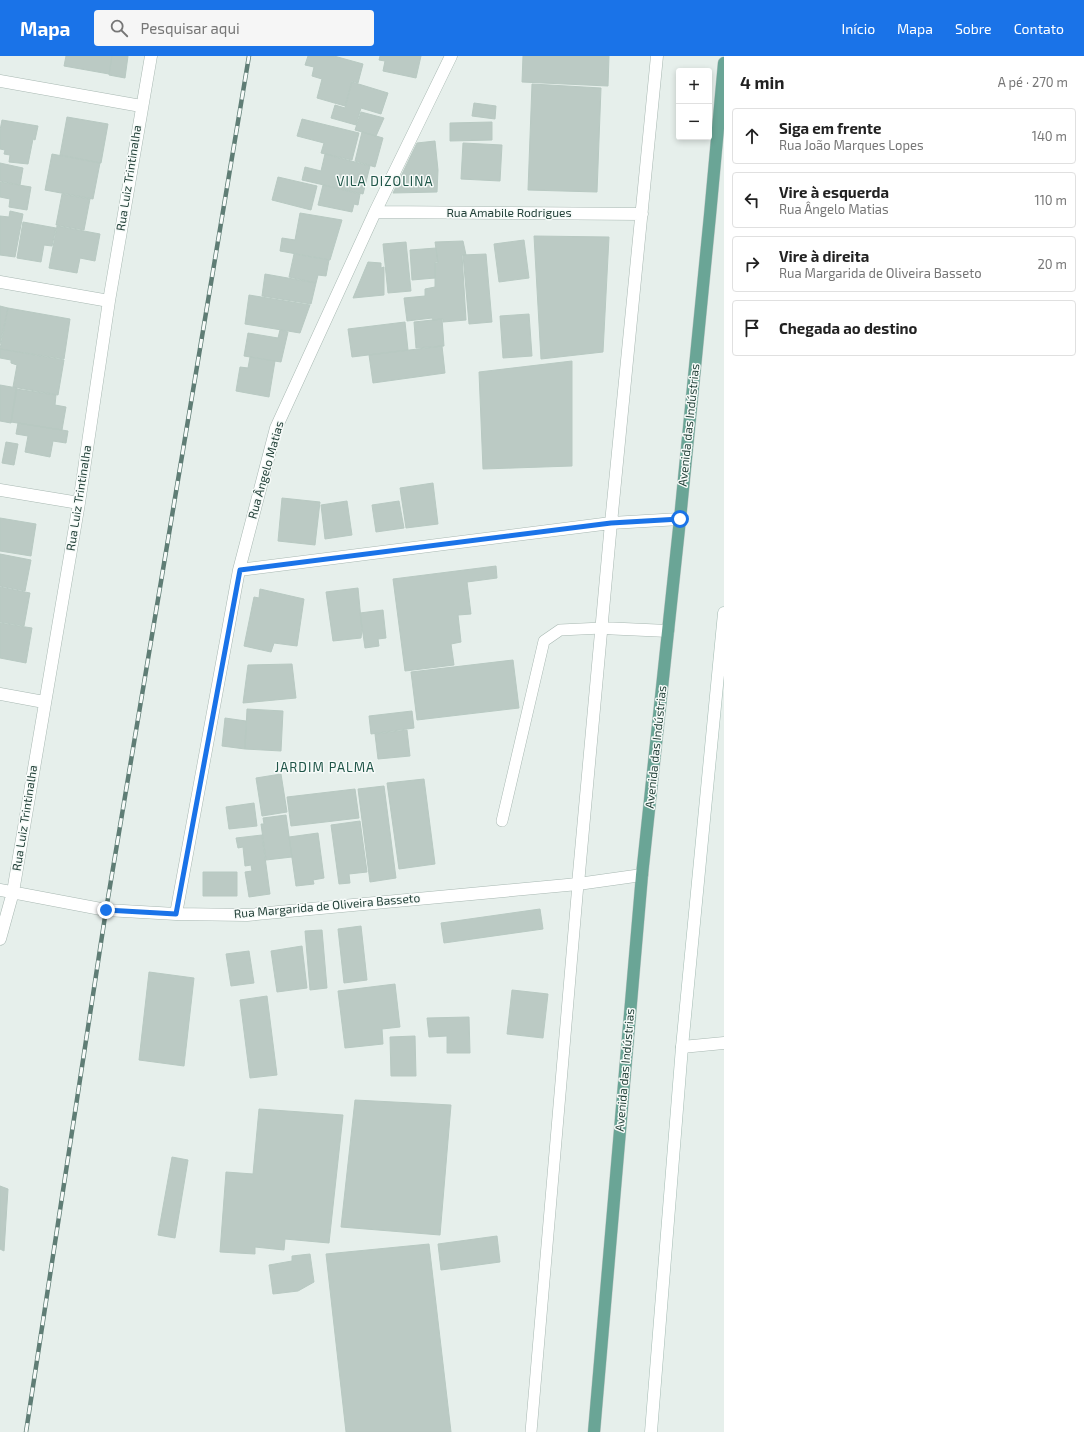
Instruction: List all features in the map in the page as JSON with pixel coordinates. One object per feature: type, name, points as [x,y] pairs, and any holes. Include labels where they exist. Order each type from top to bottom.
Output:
[{"type":"main road","name":"Avenida das Indústrias","points":[[594,1432],[642,875],[722,109],[724,63]]},
{"type":"street","name":"Rua Luiz Trintinalha","points":[[0,940],[13,892],[44,702],[79,504],[109,300],[150,56]]},
{"type":"street","name":"Rua Ângelo Matias","points":[[176,914],[240,570],[276,428],[375,212],[451,56]]},
{"type":"street","points":[[578,884],[611,523],[657,56]]},
{"type":"street","points":[[0,81],[141,106]]},
{"type":"street","name":"Rua Amabile Rodrigues","points":[[375,212],[642,214]]},
{"type":"street","points":[[0,282],[109,300]]},
{"type":"street","points":[[0,490],[79,504]]},
{"type":"street","points":[[240,570],[611,523],[680,519]]},
{"type":"street","points":[[650,1432],[682,1047],[720,690],[724,612]]},
{"type":"street","points":[[602,628],[668,631]]},
{"type":"street","points":[[0,694],[44,702]]},
{"type":"street","name":"Rua Margarida de Oliveira Basseto","points":[[0,890],[106,910],[176,914],[247,915],[578,884],[642,875]]},
{"type":"street","points":[[682,1047],[724,1043]]},
{"type":"lane","points":[[502,821],[544,641],[560,630],[602,628]]},
{"type":"lane","points":[[531,1432],[578,884]]},
{"type":"building","points":[[66,56],[112,56],[109,74],[64,66]]},
{"type":"building","points":[[112,56],[128,56],[125,78],[109,75]]},
{"type":"building","points":[[308,56],[334,56],[363,64],[358,83],[352,81],[345,106],[317,98],[322,79],[312,76],[314,67],[305,65]]},
{"type":"building","points":[[380,56],[421,56],[416,78],[383,71],[385,61],[379,60]]},
{"type":"building","points":[[523,56],[609,56],[608,86],[522,82]]},
{"type":"building","points":[[352,82],[388,93],[381,114],[361,108],[356,125],[331,118],[335,105],[345,108]]},
{"type":"building","points":[[532,84],[601,88],[597,192],[528,190]]},
{"type":"building","points":[[474,103],[496,106],[495,119],[472,116]]},
{"type":"building","points":[[361,112],[384,118],[376,136],[355,130]]},
{"type":"building","points":[[67,117],[108,124],[101,163],[60,155]]},
{"type":"building","points":[[302,119],[359,133],[352,160],[321,153],[324,143],[297,136]]},
{"type":"building","points":[[2,120],[38,126],[35,140],[33,139],[28,164],[9,162],[10,155],[4,154],[5,150],[0,149],[0,130]]},
{"type":"building","points":[[492,122],[492,140],[450,141],[450,123]]},
{"type":"building","points":[[362,132],[383,138],[375,167],[355,161]]},
{"type":"building","points":[[435,141],[438,170],[437,192],[393,193],[417,143]]},
{"type":"building","points":[[463,143],[502,145],[500,181],[461,179]]},
{"type":"building","points":[[52,154],[100,163],[93,199],[45,190]]},
{"type":"building","points":[[325,154],[370,166],[363,194],[302,180],[305,167],[321,171]]},
{"type":"building","points":[[0,163],[23,168],[20,185],[0,181]]},
{"type":"building","points":[[278,177],[317,186],[311,210],[272,200]]},
{"type":"building","points":[[0,182],[31,187],[27,210],[9,207],[10,199],[0,197]]},
{"type":"building","points":[[323,185],[360,194],[358,205],[354,204],[352,212],[318,205]]},
{"type":"building","points":[[62,194],[90,199],[84,230],[56,225]]},
{"type":"building","points":[[10,211],[23,214],[15,257],[0,255],[0,216],[9,217]]},
{"type":"building","points":[[300,213],[342,220],[330,260],[280,251],[282,238],[295,240]]},
{"type":"building","points":[[23,222],[56,228],[52,246],[44,245],[41,262],[17,258]]},
{"type":"building","points":[[57,226],[100,234],[95,261],[80,258],[77,273],[49,268]]},
{"type":"building","points":[[534,236],[609,237],[603,352],[541,359]]},
{"type":"building","points":[[524,240],[529,278],[499,282],[494,244]]},
{"type":"building","points":[[463,241],[466,255],[462,255],[466,320],[443,322],[443,319],[433,320],[432,318],[407,321],[404,298],[425,296],[425,289],[435,287],[435,263],[438,263],[435,242]]},
{"type":"building","points":[[406,242],[411,291],[388,293],[383,244]]},
{"type":"building","points":[[436,248],[438,262],[435,262],[435,278],[412,280],[410,250]]},
{"type":"building","points":[[294,254],[329,260],[326,276],[318,275],[316,283],[289,277]]},
{"type":"building","points":[[486,254],[492,322],[469,324],[463,255]]},
{"type":"building","points":[[368,262],[381,263],[381,268],[384,267],[384,295],[353,298]]},
{"type":"building","points":[[265,274],[316,283],[311,304],[262,296]]},
{"type":"building","points":[[249,295],[310,305],[300,333],[245,324]]},
{"type":"building","points":[[0,306],[8,308],[0,344]]},
{"type":"building","points":[[8,308],[70,319],[64,359],[0,349]]},
{"type":"building","points":[[529,314],[532,356],[503,358],[500,316]]},
{"type":"building","points":[[442,319],[444,346],[416,348],[414,322]]},
{"type":"building","points":[[405,322],[408,350],[352,357],[348,329]]},
{"type":"building","points":[[280,330],[288,332],[281,362],[244,356],[248,333],[278,338]]},
{"type":"building","points":[[442,346],[445,373],[373,383],[369,355]]},
{"type":"building","points":[[0,349],[64,360],[58,395],[13,387],[17,365],[11,363],[11,360],[0,358]]},
{"type":"building","points":[[250,357],[275,361],[269,397],[236,391],[240,367],[248,368]]},
{"type":"building","points":[[572,361],[572,466],[483,469],[479,372]]},
{"type":"building","points":[[0,385],[17,388],[11,423],[0,421]]},
{"type":"building","points":[[16,389],[56,395],[55,405],[66,407],[62,430],[11,422]]},
{"type":"building","points":[[18,423],[68,431],[66,443],[53,441],[50,457],[25,452],[28,436],[16,434]]},
{"type":"building","points":[[6,442],[18,444],[14,465],[2,463]]},
{"type":"building","points":[[433,483],[438,524],[406,528],[400,488]]},
{"type":"building","points":[[282,498],[320,502],[315,545],[278,541]]},
{"type":"building","points":[[347,501],[352,535],[325,539],[321,505]]},
{"type":"building","points":[[399,501],[404,528],[376,532],[372,505]]},
{"type":"building","points":[[0,518],[36,524],[31,556],[0,551]]},
{"type":"building","points":[[0,554],[31,560],[25,591],[0,586]]},
{"type":"building","points":[[496,566],[497,578],[467,582],[471,614],[458,615],[461,642],[451,644],[454,665],[405,671],[393,579]]},
{"type":"building","points":[[0,587],[30,593],[24,626],[0,622]]},
{"type":"building","points":[[358,588],[362,630],[361,638],[333,641],[326,592]]},
{"type":"building","points":[[260,589],[304,599],[297,646],[274,643],[271,652],[244,646],[254,597],[259,598]]},
{"type":"building","points":[[383,610],[386,638],[378,639],[379,646],[365,648],[360,613]]},
{"type":"building","points":[[0,623],[32,628],[26,663],[0,658]]},
{"type":"building","points":[[513,660],[519,708],[417,720],[411,672]]},
{"type":"building","points":[[292,664],[296,698],[243,703],[248,665]]},
{"type":"building","points":[[247,709],[283,711],[281,751],[245,749]]},
{"type":"building","points":[[412,711],[414,728],[371,734],[369,716]]},
{"type":"building","points":[[225,718],[246,721],[245,749],[222,746]]},
{"type":"building","points":[[407,730],[410,756],[378,759],[375,734]]},
{"type":"building","points":[[281,774],[287,812],[262,816],[256,778]]},
{"type":"building","points":[[424,779],[435,864],[399,869],[387,783]]},
{"type":"building","points":[[384,786],[396,878],[370,882],[358,789]]},
{"type":"building","points":[[355,789],[359,818],[291,826],[287,797]]},
{"type":"building","points":[[254,803],[257,826],[229,829],[226,807]]},
{"type":"building","points":[[286,815],[292,857],[266,860],[261,824],[264,824],[263,818]]},
{"type":"building","points":[[360,821],[367,872],[349,874],[350,883],[339,884],[331,825]]},
{"type":"building","points":[[318,833],[324,878],[313,880],[314,884],[296,886],[289,837]]},
{"type":"building","points":[[262,835],[270,894],[249,897],[245,872],[252,871],[251,865],[245,866],[243,847],[238,848],[236,838]]},
{"type":"building","points":[[203,872],[237,872],[237,896],[203,896]]},
{"type":"building","points":[[540,909],[543,929],[444,943],[441,923]]},
{"type":"building","points":[[361,926],[367,980],[344,983],[338,929]]},
{"type":"building","points":[[322,930],[327,988],[310,990],[305,931]]},
{"type":"building","points":[[302,946],[307,988],[277,992],[271,951]]},
{"type":"building","points":[[249,951],[254,983],[231,986],[226,954]]},
{"type":"building","points":[[149,972],[194,978],[184,1066],[139,1060]]},
{"type":"building","points":[[395,984],[400,1027],[382,1029],[383,1044],[345,1048],[338,991]]},
{"type":"building","points":[[512,990],[548,994],[543,1038],[507,1034]]},
{"type":"building","points":[[267,996],[277,1075],[250,1078],[240,1000]]},
{"type":"building","points":[[469,1017],[470,1053],[447,1053],[447,1036],[429,1037],[427,1018]]},
{"type":"building","points":[[415,1036],[416,1076],[391,1076],[390,1037]]},
{"type":"building","points":[[355,1100],[451,1105],[440,1235],[341,1227]]},
{"type":"building","points":[[259,1109],[343,1115],[329,1243],[285,1239],[284,1250],[255,1247],[255,1254],[220,1252],[226,1172],[253,1174]]},
{"type":"building","points":[[172,1157],[188,1160],[175,1238],[158,1235]]},
{"type":"building","points":[[0,1186],[8,1189],[4,1251],[0,1249]]},
{"type":"building","points":[[497,1236],[500,1262],[441,1270],[438,1244]]},
{"type":"building","points":[[429,1244],[451,1432],[346,1432],[326,1254]]},
{"type":"building","points":[[310,1254],[314,1282],[298,1291],[273,1294],[269,1265],[292,1261],[292,1256]]},
{"type":"railway","points":[[26,1432],[106,910],[249,56]]},
{"type":"district","name":"VILA DIZOLINA","points":[[385,181]]},
{"type":"district","name":"JARDIM PALMA","points":[[325,767]]},
{"type":"route","points":[[106,910],[176,914],[240,570],[611,523],[680,519]]}]
